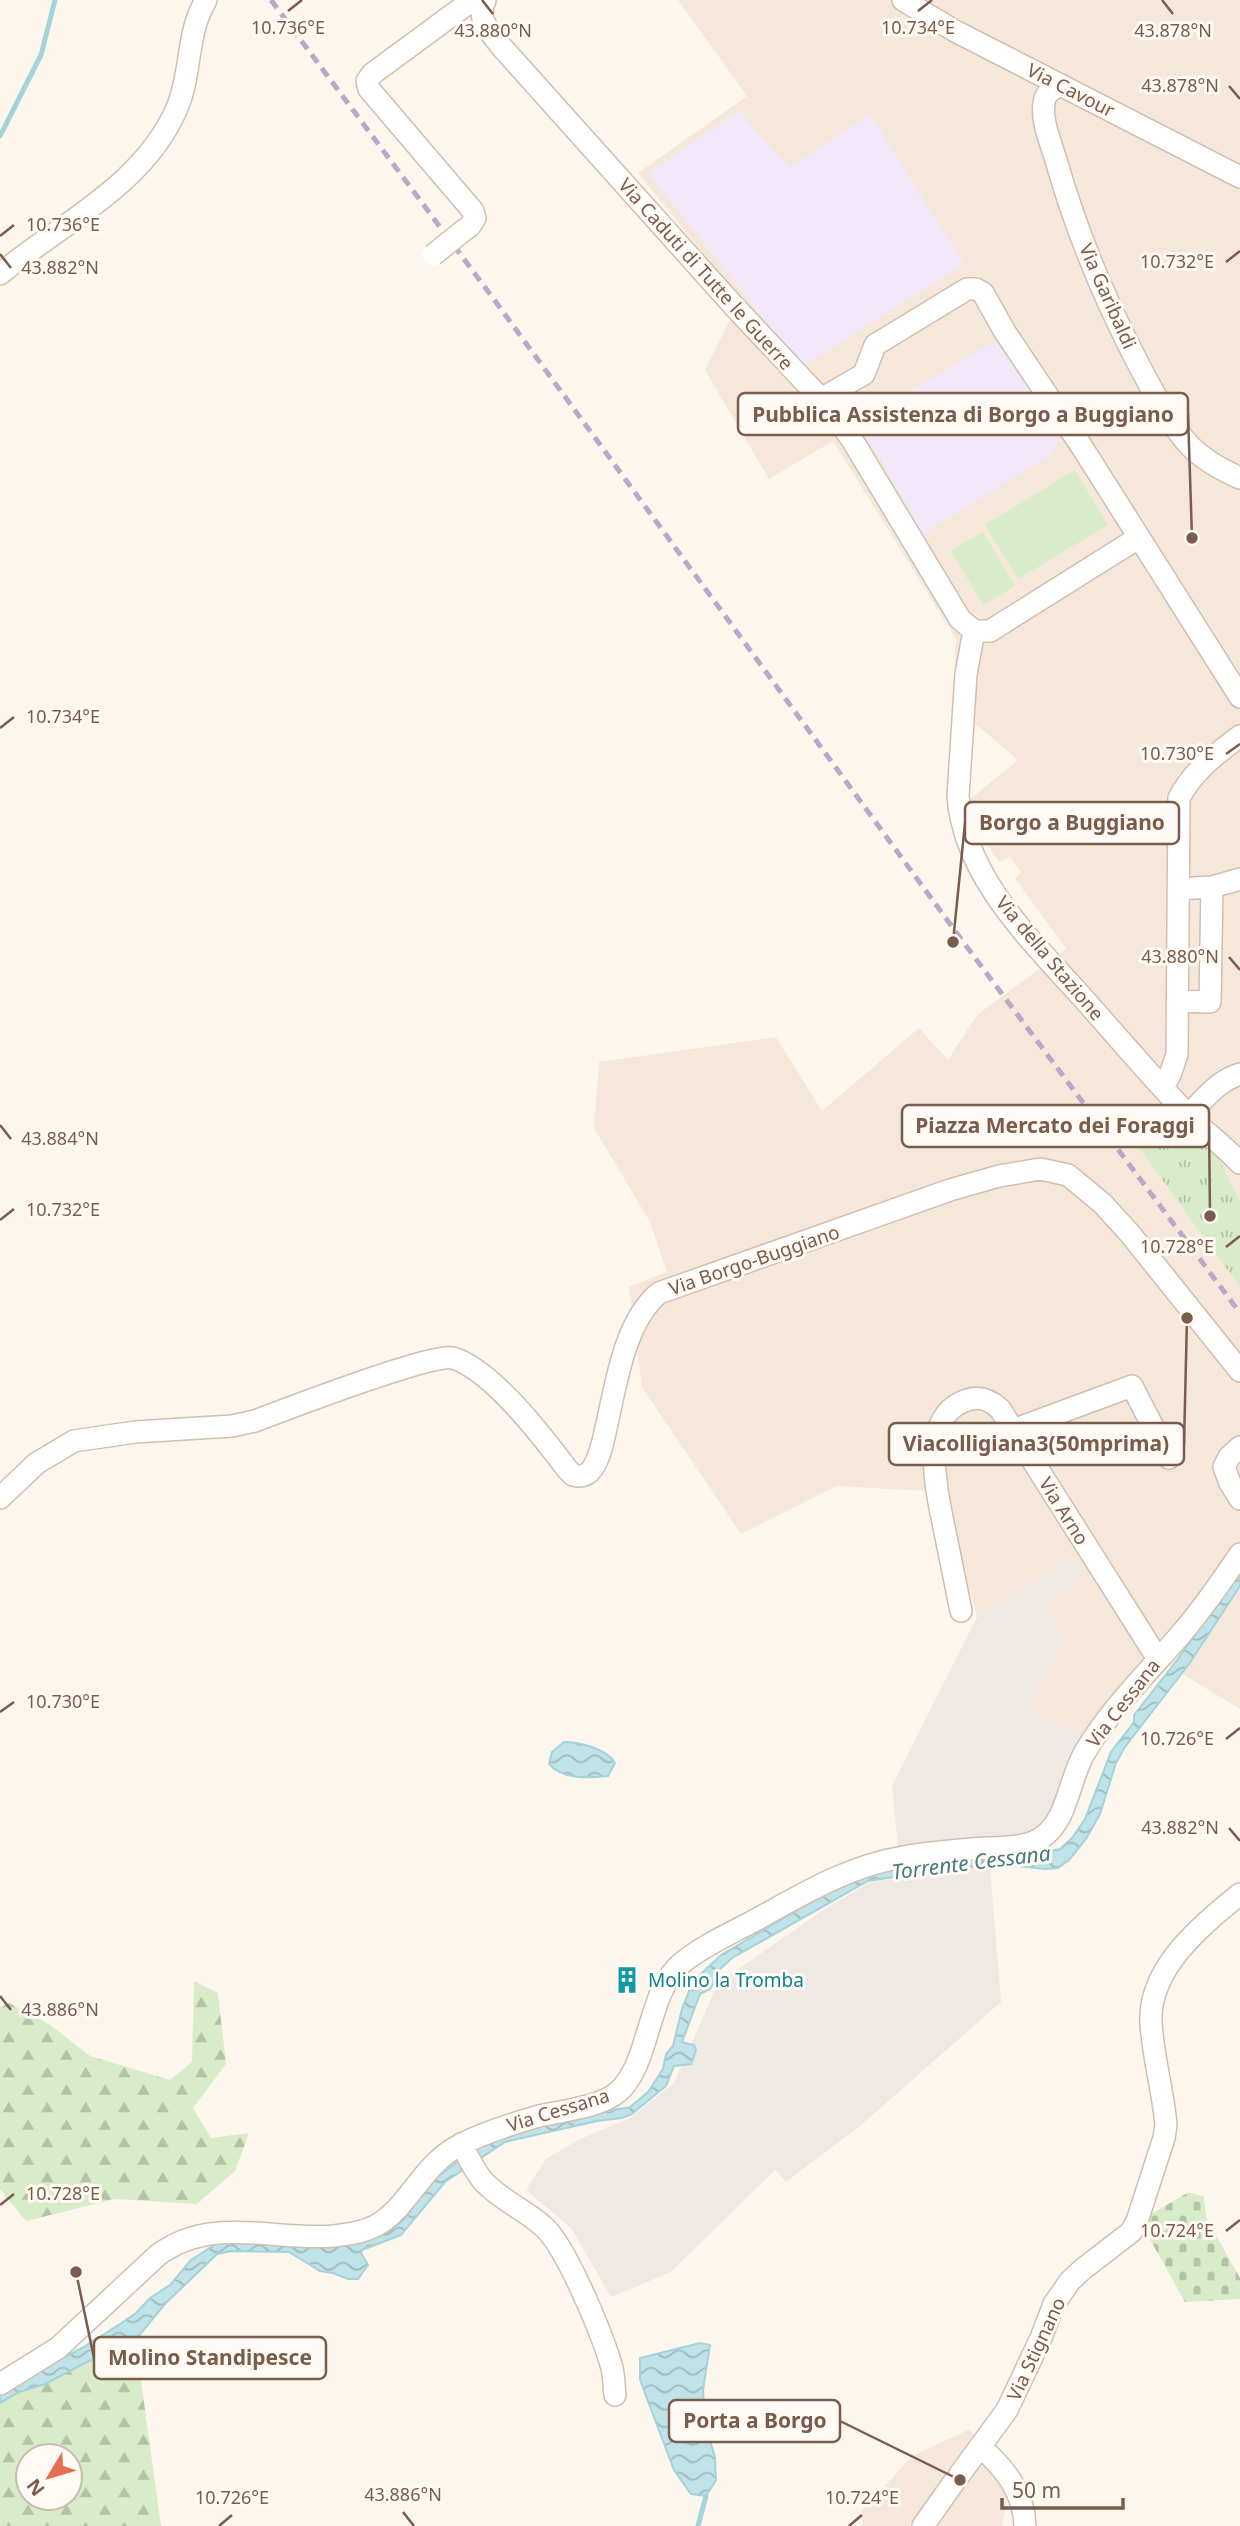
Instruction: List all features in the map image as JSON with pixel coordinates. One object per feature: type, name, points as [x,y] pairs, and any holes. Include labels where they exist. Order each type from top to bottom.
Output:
[{"type":"street","points":[[0,274],[112,190],[144,160],[178,107],[193,34],[206,0]]},
{"type":"street","name":"Via Cavour","points":[[903,0],[955,31],[1240,177]]},
{"type":"street","points":[[433,255],[470,226],[475,218],[473,211],[369,89],[367,81],[372,74],[474,4]]},
{"type":"street","name":"Via Caduti di Tutte le Guerre","points":[[474,4],[485,26],[500,45],[821,399],[851,438],[960,620],[974,631]]},
{"type":"street","name":"Via Garibaldi","points":[[1061,85],[1049,91],[1044,100],[1046,124],[1063,185],[1100,285],[1152,390],[1178,431],[1205,459],[1240,478]]},
{"type":"street","points":[[821,399],[864,374],[874,345],[967,289],[976,289],[983,293],[1005,332],[1082,447],[1240,697]]},
{"type":"street","points":[[974,631],[990,631],[1138,538]]},
{"type":"street","name":"Via della Stazione","points":[[974,631],[966,674],[958,796],[959,816],[973,852],[993,891],[1015,920],[1175,1100],[1240,1163]]},
{"type":"street","points":[[1240,736],[1198,771],[1186,784],[1179,798],[1177,1054],[1170,1075],[1175,1100],[1210,1091],[1228,1078],[1240,1074]]},
{"type":"street","points":[[1178,889],[1212,887],[1240,879]]},
{"type":"street","points":[[1177,1001],[1210,1002],[1212,887]]},
{"type":"street","name":"Via Borgo-Buggiano","points":[[0,1498],[37,1463],[74,1441],[124,1433],[244,1423],[445,1356],[462,1362],[491,1383],[524,1416],[573,1475],[586,1475],[591,1471],[601,1449],[621,1366],[635,1326],[649,1301],[659,1293],[950,1190],[999,1176],[1040,1169],[1069,1175],[1103,1203],[1240,1371]]},
{"type":"street","points":[[1013,1430],[1132,1387],[1169,1458]]},
{"type":"street","name":"Via Arno","points":[[961,1611],[934,1476],[934,1447],[947,1414],[957,1404],[971,1398],[989,1399],[1000,1409],[1158,1659]]},
{"type":"street","points":[[1240,1447],[1229,1457],[1224,1468],[1240,1499]]},
{"type":"street","name":"Via Cessana","points":[[0,2384],[58,2348],[158,2255],[177,2244],[214,2232],[315,2237],[366,2230],[389,2217],[432,2164],[461,2144],[499,2127],[594,2103],[619,2091],[632,2073],[661,1994],[672,1973],[702,1948],[768,1913],[861,1866],[926,1853],[1026,1844],[1044,1836],[1061,1810],[1078,1764],[1091,1743],[1200,1611],[1240,1554]]},
{"type":"street","name":"Via Stignano","points":[[923,2526],[1007,2410],[1054,2304],[1070,2281],[1131,2231],[1137,2221],[1166,2124],[1151,2023],[1152,2003],[1166,1969],[1180,1950],[1240,1894]]},
{"type":"street","points":[[461,2144],[475,2171],[492,2189],[545,2227],[559,2247],[582,2292],[607,2355],[615,2395]]},
{"type":"street","points":[[981,2447],[1000,2465],[1017,2490],[1022,2501],[1025,2526]]},
{"type":"shaded area","points":[[678,0],[1240,0],[1240,1709],[1169,1666],[1100,1744],[1027,1709],[1067,1639],[1041,1602],[1082,1576],[1069,1559],[977,1617],[943,1492],[836,1486],[741,1534],[642,1387],[629,1287],[667,1272],[650,1222],[594,1128],[599,1062],[776,1037],[822,1111],[919,1028],[948,1060],[977,1015],[1066,949],[1015,878],[1021,872],[1010,857],[999,862],[964,804],[1018,760],[953,705],[956,639],[833,441],[769,479],[705,370],[740,299],[638,173],[747,96]]},
{"type":"shaded area","points":[[738,111],[790,168],[870,114],[964,264],[802,367],[648,173]]},
{"type":"shaded area","points":[[997,339],[1060,435],[1052,454],[923,534],[859,422]]},
{"type":"shaded area","points":[[1069,1559],[1083,1575],[1042,1603],[1067,1639],[1027,1709],[1100,1744],[1070,1824],[1055,1844],[989,1855],[1001,2002],[860,2126],[786,2182],[775,2170],[671,2272],[611,2297],[571,2228],[526,2190],[546,2159],[578,2140],[630,2118],[674,2083],[718,1983],[822,1911],[869,1883],[901,1877],[892,1786],[977,1617]]},
{"type":"shaded area","points":[[970,2429],[1007,2498],[1002,2526],[862,2526],[862,2511],[912,2456]]},
{"type":"green space","points":[[1075,470],[1108,525],[1018,579],[985,525]]},
{"type":"green space","points":[[983,532],[1015,586],[983,605],[951,551]]},
{"type":"green space","points":[[1175,1121],[1217,1155],[1240,1202],[1240,1287],[1139,1148]]},
{"type":"green space","points":[[194,1981],[218,1993],[226,2064],[193,2108],[211,2138],[249,2133],[235,2171],[197,2204],[115,2199],[26,2221],[0,2189],[0,2007],[9,2003],[49,2024],[90,2056],[170,2080],[192,2062]]},
{"type":"green space","points":[[1189,2192],[1204,2197],[1206,2218],[1240,2278],[1240,2299],[1185,2302],[1142,2225],[1151,2214]]},
{"type":"green space","points":[[134,2330],[161,2526],[0,2526],[0,2397]]},
{"type":"water","name":"Torrente Cessana","points":[[1240,1569],[1240,1586],[1189,1664],[1125,1747],[1116,1763],[1100,1814],[1086,1839],[1069,1860],[1058,1868],[1001,1864],[868,1881],[732,1958],[717,1972],[718,1976],[710,1989],[700,1994],[682,2042],[694,2045],[696,2050],[691,2064],[674,2066],[666,2086],[632,2114],[505,2142],[445,2182],[401,2235],[362,2250],[368,2265],[358,2279],[320,2271],[289,2252],[231,2251],[217,2254],[165,2304],[137,2338],[122,2348],[87,2362],[45,2384],[19,2392],[0,2403],[0,2391],[82,2348],[120,2324],[170,2285],[191,2260],[216,2244],[228,2240],[357,2241],[378,2237],[403,2220],[435,2179],[479,2145],[537,2124],[630,2107],[648,2092],[663,2069],[693,1981],[721,1955],[837,1887],[869,1873],[940,1860],[1031,1855],[1060,1849],[1072,1838],[1085,1819],[1111,1752],[1134,1722],[1134,1715],[1178,1659]]},
{"type":"water","points":[[564,1742],[585,1745],[606,1754],[615,1763],[608,1776],[576,1777],[555,1769],[549,1764],[552,1752]]},
{"type":"water","points":[[700,2343],[710,2345],[703,2390],[705,2423],[715,2458],[716,2480],[706,2496],[691,2494],[674,2470],[640,2379],[640,2358]]},
{"type":"waterway","points":[[0,136],[41,55],[55,0]]},
{"type":"waterway","points":[[698,2526],[706,2496]]},
{"type":"railway","points":[[271,0],[490,294],[961,939],[1240,1313]]},
{"type":"place","name":"Pubblica Assistenza di Borgo a Buggiano","points":[[1192,538]]},
{"type":"place","name":"Borgo a Buggiano","points":[[953,942]]},
{"type":"place","name":"Piazza Mercato dei Foraggi","points":[[1210,1216]]},
{"type":"place","name":"Viacolligiana3(50mprima)","points":[[1187,1318]]},
{"type":"place","name":"Molino la Tromba","points":[[627,1980]]},
{"type":"place","name":"Molino Standipesce","points":[[76,2272]]},
{"type":"place","name":"Porta a Borgo","points":[[960,2480]]}]
